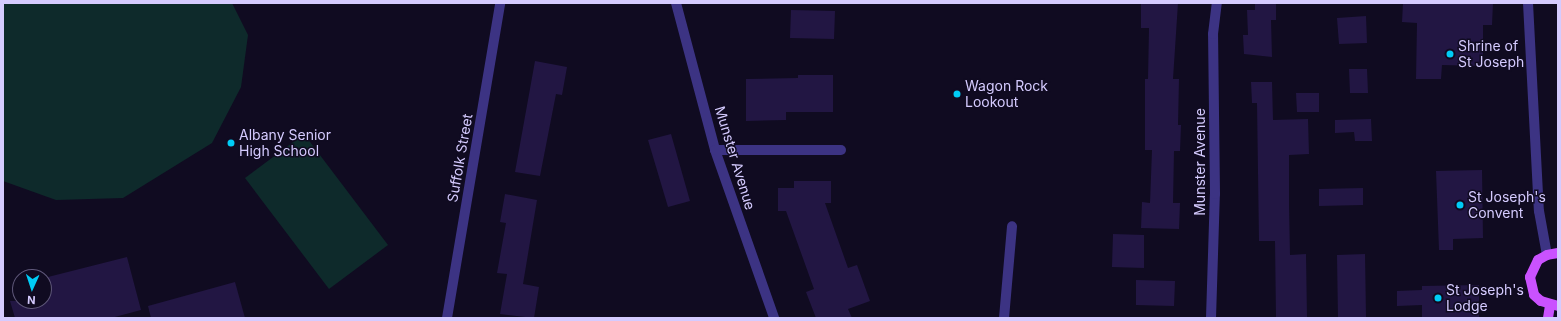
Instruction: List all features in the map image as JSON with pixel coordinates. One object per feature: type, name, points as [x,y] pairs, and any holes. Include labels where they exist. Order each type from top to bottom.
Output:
[{"type":"main road","points":[[1548,318],[1554,306],[1541,301],[1530,286],[1533,267],[1547,255],[1558,253]]},
{"type":"street","name":"Suffolk Street","points":[[446,318],[500,3]]},
{"type":"street","name":"Munster Avenue","points":[[676,3],[715,150],[774,318]]},
{"type":"street","points":[[1528,3],[1539,211],[1547,255]]},
{"type":"street","name":"Munster Avenue","points":[[1211,318],[1215,194],[1213,34],[1216,5]]},
{"type":"street","points":[[715,150],[841,150]]},
{"type":"street","points":[[1004,318],[1012,226]]},
{"type":"green space","points":[[3,3],[232,3],[248,35],[241,87],[212,143],[123,198],[56,200],[3,181]]},
{"type":"green space","points":[[304,134],[388,245],[329,289],[245,178]]},
{"type":"building","points":[[1141,3],[1178,3],[1173,79],[1179,79],[1178,125],[1181,125],[1180,151],[1174,151],[1173,203],[1180,203],[1179,229],[1141,228],[1142,202],[1150,203],[1152,150],[1145,150],[1145,79],[1148,79],[1149,28],[1141,28]]},
{"type":"building","points":[[1255,3],[1276,3],[1276,20],[1271,20],[1272,57],[1244,54],[1243,35],[1248,35],[1247,10],[1255,10]]},
{"type":"building","points":[[1403,3],[1493,3],[1492,25],[1483,25],[1483,66],[1442,65],[1441,79],[1416,79],[1417,23],[1402,22]]},
{"type":"building","points":[[791,10],[835,11],[834,39],[790,38]]},
{"type":"building","points":[[1366,16],[1367,43],[1339,44],[1337,18]]},
{"type":"building","points":[[535,61],[567,67],[562,95],[556,94],[540,176],[515,172]]},
{"type":"building","points":[[1349,69],[1367,69],[1368,93],[1350,93]]},
{"type":"building","points":[[798,75],[833,75],[833,112],[786,112],[786,120],[746,121],[746,79],[798,78]]},
{"type":"building","points":[[1251,82],[1272,82],[1273,120],[1308,119],[1309,154],[1289,155],[1290,255],[1306,254],[1307,318],[1276,318],[1275,241],[1259,241],[1257,103],[1252,103]]},
{"type":"building","points":[[1296,93],[1319,93],[1319,112],[1297,112]]},
{"type":"building","points":[[1371,119],[1372,141],[1355,141],[1354,132],[1335,133],[1335,120]]},
{"type":"building","points":[[671,134],[690,201],[668,207],[648,140]]},
{"type":"building","name":"St Joseph's Convent","points":[[1482,170],[1483,238],[1453,239],[1453,250],[1439,250],[1436,171]]},
{"type":"building","points":[[794,181],[831,181],[831,203],[825,203],[848,268],[857,265],[870,301],[848,309],[852,318],[816,318],[806,292],[814,289],[786,211],[778,211],[778,188],[794,188]]},
{"type":"building","points":[[1363,188],[1363,205],[1319,206],[1319,189]]},
{"type":"building","points":[[505,194],[537,200],[523,284],[539,287],[534,318],[500,314],[507,274],[497,273],[506,223],[500,222]]},
{"type":"building","points":[[1113,234],[1144,235],[1144,268],[1112,267]]},
{"type":"building","points":[[1365,254],[1366,318],[1338,318],[1337,255]]},
{"type":"building","points":[[127,257],[141,310],[111,318],[15,318],[12,309],[52,309],[52,276]]},
{"type":"building","points":[[1136,280],[1175,281],[1174,306],[1136,305]]},
{"type":"building","points":[[235,282],[245,318],[151,318],[148,306]]},
{"type":"building","name":"St Joseph's Lodge","points":[[1479,285],[1479,318],[1422,318],[1422,305],[1397,306],[1397,291],[1422,290],[1422,286]]},
{"type":"place","name":"Shrine of St Joseph","points":[[1450,54]]},
{"type":"place","name":"Wagon Rock Lookout","points":[[957,94]]},
{"type":"place","name":"Albany Senior High School","points":[[231,143]]},
{"type":"place","name":"St Joseph's Convent","points":[[1460,205]]},
{"type":"place","name":"St Joseph's Lodge","points":[[1438,298]]}]
